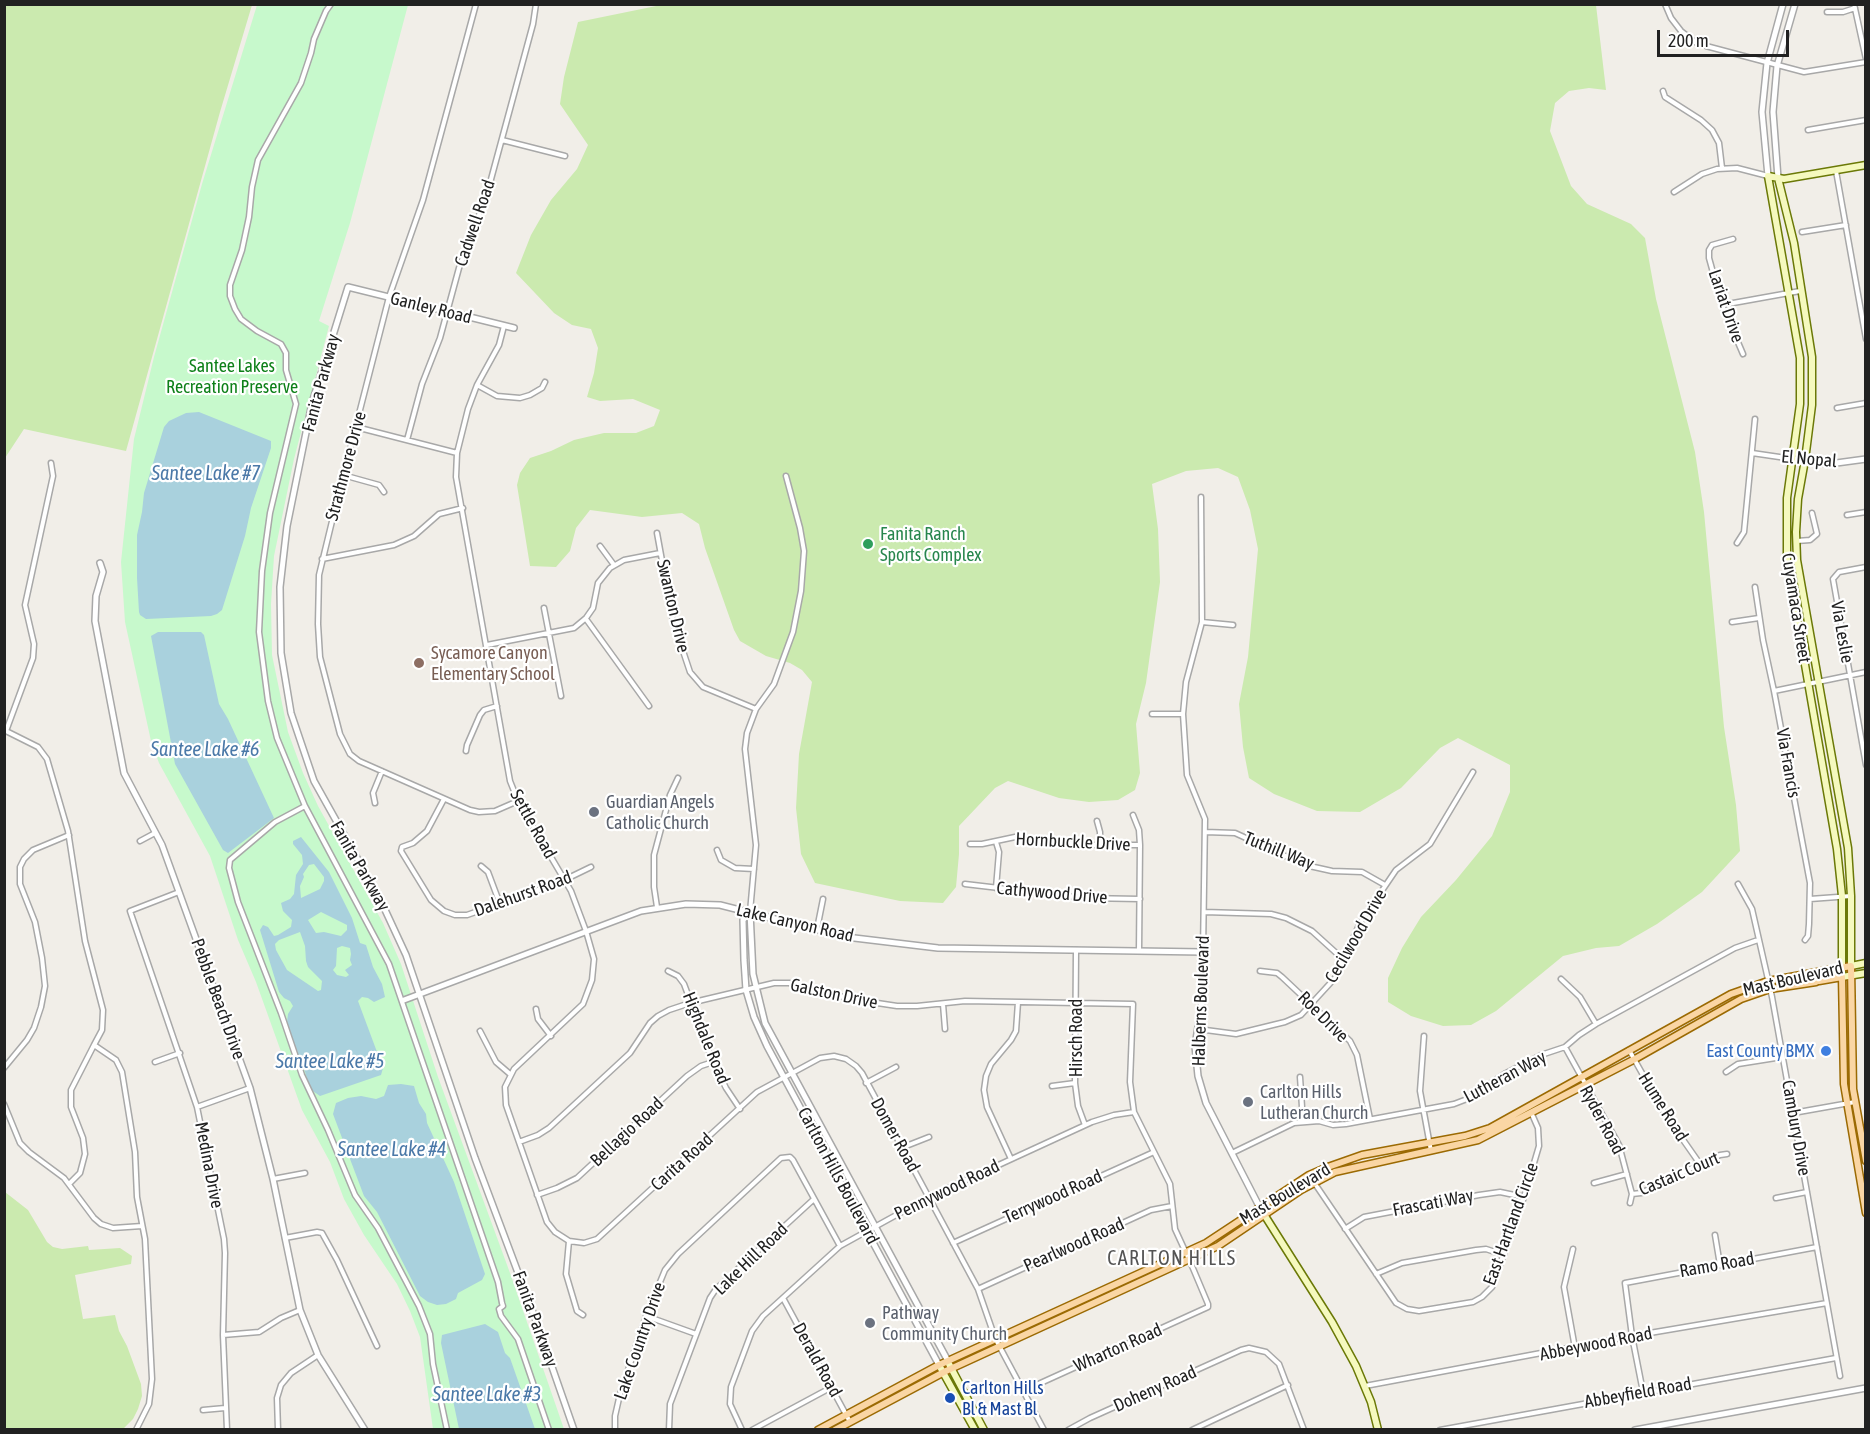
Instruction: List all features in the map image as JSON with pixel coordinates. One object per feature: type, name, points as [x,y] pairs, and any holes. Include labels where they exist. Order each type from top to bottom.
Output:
[{"type":"main road","points":[[1768,176],[1784,179],[1866,165]]},
{"type":"main road","name":"Cuyamaca Street","points":[[1768,176],[1800,358],[1800,404],[1787,498],[1787,561],[1838,849],[1842,896],[1843,1073],[1846,1104],[1866,1213]]},
{"type":"main road","name":"Cuyamaca Street","points":[[1778,178],[1794,243],[1812,357],[1812,405],[1798,499],[1797,560],[1848,848],[1851,896],[1852,1069],[1855,1102],[1866,1161]]},
{"type":"main road","name":"Mast Boulevard","points":[[836,1430],[943,1373],[1218,1246],[1314,1182],[1335,1172],[1478,1140],[1531,1113],[1629,1050],[1731,994],[1768,981],[1866,963]]},
{"type":"main road","name":"Mast Boulevard","points":[[818,1430],[939,1365],[1217,1237],[1309,1175],[1347,1159],[1465,1136],[1490,1128],[1528,1106],[1635,1059],[1741,999],[1770,989],[1866,973]]},
{"type":"main road","name":"Halberns Boulevard","points":[[1260,1208],[1332,1322],[1365,1386],[1378,1430]]},
{"type":"main road","name":"Carlton Hills Boulevard","points":[[948,1361],[984,1430]]},
{"type":"main road","name":"Carlton Hills Boulevard","points":[[939,1365],[975,1430]]},
{"type":"street","points":[[331,4],[314,39],[301,82],[258,160],[242,250],[230,285],[230,296],[241,318],[257,331],[281,344],[286,353],[286,370],[296,404],[270,513],[262,571],[259,632],[268,700],[277,738],[305,806],[389,964],[498,1282],[502,1303],[499,1309],[501,1316],[518,1339],[549,1430]]},
{"type":"street","name":"Strathmore Drive","points":[[476,4],[423,200],[389,297],[343,475],[322,559],[318,589],[318,624],[321,657],[340,734],[350,754],[358,761],[479,812],[495,811],[518,801]]},
{"type":"street","name":"Cadwell Road","points":[[407,440],[422,384],[435,353],[459,268],[487,194],[533,24],[536,4]]},
{"type":"street","points":[[1665,4],[1677,27],[1695,42],[1767,63],[1811,72],[1866,60],[1854,6],[1843,12],[1827,12]]},
{"type":"street","name":"Cuyamaca Street","points":[[1768,176],[1762,112],[1767,63],[1783,4]]},
{"type":"street","name":"Cuyamaca Street","points":[[1778,178],[1773,112],[1778,66],[1795,4]]},
{"type":"street","points":[[1663,91],[1665,97],[1701,120],[1712,130],[1719,143],[1722,168]]},
{"type":"street","points":[[1808,130],[1866,120]]},
{"type":"street","points":[[502,140],[565,156]]},
{"type":"street","points":[[1674,192],[1702,174],[1722,168],[1742,169],[1768,176]]},
{"type":"street","points":[[1836,171],[1866,339]]},
{"type":"street","points":[[1802,232],[1846,225]]},
{"type":"street","name":"Lariat Drive","points":[[1733,239],[1712,245],[1709,250],[1722,304],[1743,354]]},
{"type":"street","name":"Ganley Road","points":[[348,287],[514,328]]},
{"type":"street","name":"Fanita Parkway","points":[[348,287],[312,403],[287,526],[280,587],[281,653],[291,713],[314,781],[391,919],[406,955],[475,1158],[574,1430]]},
{"type":"street","points":[[1722,304],[1800,291]]},
{"type":"street","name":"Settle Road","points":[[504,326],[495,355],[477,385],[468,409],[457,453],[456,477],[510,781],[518,801],[565,880],[586,930],[594,959],[590,988],[580,1007],[510,1074]]},
{"type":"street","points":[[477,385],[497,396],[520,398],[542,388],[545,382]]},
{"type":"street","points":[[1837,408],[1866,403]]},
{"type":"street","points":[[1737,543],[1744,532],[1755,419]]},
{"type":"street","points":[[356,427],[457,453]]},
{"type":"street","name":"El Nopal","points":[[1752,453],[1829,464],[1866,459]]},
{"type":"street","points":[[51,463],[53,476],[26,605],[34,644],[33,658],[5,732],[38,747],[47,759],[69,835],[85,941],[104,1015],[102,1030],[71,1090],[71,1107],[83,1138],[85,1154],[80,1173],[69,1184]]},
{"type":"street","points":[[343,475],[379,485],[384,492]]},
{"type":"street","name":"Carlton Hills Boulevard","points":[[786,476],[804,551],[801,591],[793,632],[774,684],[756,709],[747,733],[745,750],[756,845],[750,912],[751,956],[755,987],[765,1023],[948,1361]]},
{"type":"street","name":"Halberns Boulevard","points":[[1201,497],[1202,622],[1186,682],[1183,714],[1187,775],[1205,819],[1203,995],[1195,1054],[1200,1085],[1206,1103],[1260,1208]]},
{"type":"street","points":[[322,559],[394,545],[414,536],[439,514],[463,508]]},
{"type":"street","points":[[1847,515],[1866,512]]},
{"type":"street","points":[[1797,541],[1810,540],[1817,534],[1812,513]]},
{"type":"street","name":"Swanton Drive","points":[[657,533],[673,621],[692,675],[703,687],[756,709]]},
{"type":"street","points":[[600,546],[614,565]]},
{"type":"street","points":[[487,645],[574,628],[586,618],[592,608],[598,583],[614,565],[624,560],[660,553]]},
{"type":"street","name":"Pebble Beach Drive","points":[[100,563],[103,572],[96,596],[94,621],[127,782],[156,832],[250,1088],[273,1179],[300,1310],[318,1355],[365,1430]]},
{"type":"street","name":"Via Leslie","points":[[1866,567],[1839,572],[1833,579],[1866,765]]},
{"type":"street","name":"Via Francis","points":[[1755,587],[1810,882],[1808,936],[1805,940]]},
{"type":"street","points":[[544,608],[561,696]]},
{"type":"street","points":[[586,618],[649,706]]},
{"type":"street","points":[[1732,622],[1759,618]]},
{"type":"street","points":[[1202,622],[1233,625]]},
{"type":"street","points":[[1774,691],[1866,672]]},
{"type":"street","points":[[466,751],[480,715],[484,710],[496,706]]},
{"type":"street","points":[[1152,714],[1183,714]]},
{"type":"street","points":[[375,803],[373,793],[382,771]]},
{"type":"street","name":"Cecilwood Drive","points":[[1198,1029],[1233,1034],[1294,1020],[1335,978],[1360,923],[1385,885],[1396,870],[1430,844],[1473,772]]},
{"type":"street","points":[[657,907],[654,887],[654,855],[670,795],[678,778]]},
{"type":"street","name":"Dalehurst Road","points":[[444,799],[427,831],[401,851],[431,900],[444,911],[455,915],[467,915],[565,880],[591,867]]},
{"type":"street","points":[[305,806],[279,819],[230,860],[229,868],[238,902],[281,1013],[302,1075],[355,1195],[378,1228],[419,1306],[430,1334],[433,1364],[447,1430]]},
{"type":"street","points":[[1133,816],[1140,845],[1139,952]]},
{"type":"street","points":[[1097,821],[1100,846]]},
{"type":"street","points":[[140,841],[156,832]]},
{"type":"street","name":"Tuthill Way","points":[[1205,832],[1235,833],[1254,844],[1305,865],[1332,871],[1362,872],[1385,885]]},
{"type":"street","points":[[4,1068],[34,1028],[42,1007],[45,986],[35,922],[20,884],[20,867],[33,850],[69,835]]},
{"type":"street","name":"Hornbuckle Drive","points":[[970,844],[1018,837],[1100,846],[1140,845]]},
{"type":"street","points":[[996,842],[999,852],[996,888]]},
{"type":"street","points":[[717,850],[721,860],[735,868],[754,870]]},
{"type":"street","points":[[482,866],[488,872],[500,904]]},
{"type":"street","name":"Cathywood Drive","points":[[965,884],[1084,898],[1140,899]]},
{"type":"street","name":"Cambury Drive","points":[[1738,884],[1752,909],[1770,989],[1840,1376]]},
{"type":"street","name":"Medina Drive","points":[[179,892],[130,911],[197,1107],[224,1239],[227,1430]]},
{"type":"street","points":[[1810,899],[1851,896]]},
{"type":"street","points":[[817,929],[823,899]]},
{"type":"street","name":"Lake Canyon Road","points":[[404,1000],[586,930],[657,907],[703,904],[750,912],[846,936],[938,948],[1203,952]]},
{"type":"street","name":"Carlton Hills Boulevard","points":[[750,912],[743,920],[744,960],[746,990],[757,1024],[939,1365]]},
{"type":"street","points":[[1204,912],[1271,914],[1286,918],[1312,931],[1344,960]]},
{"type":"street","name":"Lutheran Way","points":[[1232,1153],[1281,1128],[1303,1122],[1346,1124],[1424,1110],[1467,1099],[1539,1056],[1565,1047],[1596,1024],[1740,945],[1758,940]]},
{"type":"street","name":"Hirsch Road","points":[[1076,950],[1075,1083],[1078,1106],[1085,1125]]},
{"type":"street","name":"Highdale Road","points":[[668,970],[678,976],[684,984],[713,1062],[740,1109]]},
{"type":"street","name":"Roe Drive","points":[[1260,971],[1277,973],[1350,1041],[1356,1051],[1370,1119]]},
{"type":"street","points":[[1562,979],[1580,997],[1596,1024]]},
{"type":"street","name":"Galston Drive","points":[[519,1142],[549,1128],[630,1053],[650,1023],[658,1016],[690,1003],[755,987],[785,983],[876,1004],[917,1006],[965,1001],[1133,1004],[1130,1082],[1134,1112]]},
{"type":"street","points":[[1011,1159],[987,1107],[984,1090],[991,1064],[1008,1045],[1016,1031],[1018,1002]]},
{"type":"street","points":[[943,1004],[945,1029]]},
{"type":"street","points":[[536,1010],[538,1019],[551,1036]]},
{"type":"street","points":[[480,1031],[496,1062],[510,1074],[505,1087],[505,1100],[549,1226],[569,1241],[566,1274],[577,1311],[583,1315]]},
{"type":"street","points":[[1424,1036],[1420,1090],[1431,1152]]},
{"type":"street","points":[[94,1045],[116,1060],[122,1072],[134,1144],[137,1197],[146,1253],[152,1386],[147,1409],[136,1430]]},
{"type":"street","name":"Ryder Road","points":[[1565,1047],[1619,1145],[1632,1194]]},
{"type":"street","name":"Hume Road","points":[[1629,1050],[1665,1114],[1700,1164]]},
{"type":"street","points":[[155,1062],[180,1053]]},
{"type":"street","name":"Domer Road","points":[[792,1073],[820,1058],[838,1056],[856,1066],[978,1288],[995,1338],[1044,1430]]},
{"type":"street","points":[[1726,1072],[1738,1064],[1783,1057]]},
{"type":"street","name":"Bellagio Road","points":[[537,1195],[577,1178],[687,1076],[701,1066],[713,1062]]},
{"type":"street","points":[[866,1083],[896,1067]]},
{"type":"street","name":"Carita Road","points":[[569,1241],[584,1243],[600,1236],[757,1092],[792,1073]]},
{"type":"street","points":[[1300,1077],[1303,1122]]},
{"type":"street","points":[[1052,1086],[1075,1083]]},
{"type":"street","points":[[197,1107],[250,1088]]},
{"type":"street","points":[[1793,1113],[1855,1102]]},
{"type":"street","points":[[4,1104],[20,1143],[69,1184],[90,1215],[101,1224],[117,1229],[142,1226]]},
{"type":"street","name":"East Hartland Circle","points":[[1376,1274],[1393,1300],[1402,1307],[1419,1311],[1473,1302],[1486,1294],[1492,1287],[1504,1255],[1539,1146],[1538,1128],[1528,1106]]},
{"type":"street","points":[[1134,1112],[1170,1184],[1173,1224],[1190,1260]]},
{"type":"street","name":"Pennywood Road","points":[[742,1430],[730,1404],[731,1387],[752,1331],[764,1316],[840,1246],[929,1197],[1085,1125],[1114,1115],[1134,1112]]},
{"type":"street","points":[[902,1148],[930,1137]]},
{"type":"street","name":"Terrywood Road","points":[[952,1243],[1154,1152]]},
{"type":"street","name":"Castaic Court","points":[[1632,1194],[1641,1193],[1700,1164],[1727,1154]]},
{"type":"street","name":"Lake Country Drive","points":[[615,1430],[617,1403],[659,1281],[671,1261],[782,1158],[790,1157],[793,1160],[814,1199]]},
{"type":"street","points":[[273,1179],[305,1173]]},
{"type":"street","points":[[1594,1183],[1627,1174]]},
{"type":"street","points":[[1309,1175],[1376,1274],[1402,1263],[1476,1250],[1486,1249],[1504,1255]]},
{"type":"street","name":"Frascati Way","points":[[1346,1229],[1364,1216],[1479,1195],[1503,1192],[1524,1197]]},
{"type":"street","points":[[1776,1198],[1807,1192]]},
{"type":"street","points":[[1630,1203],[1632,1194]]},
{"type":"street","points":[[814,1199],[840,1246]]},
{"type":"street","name":"Lake Hill Road","points":[[669,1430],[670,1404],[710,1298],[716,1289],[814,1199]]},
{"type":"street","name":"Pearlwood Road","points":[[978,1288],[1150,1210],[1172,1206]]},
{"type":"street","points":[[285,1239],[322,1233],[377,1346]]},
{"type":"street","points":[[1715,1235],[1720,1265]]},
{"type":"street","name":"Ramo Road","points":[[1632,1336],[1624,1290],[1625,1283],[1628,1281],[1817,1247]]},
{"type":"street","points":[[1574,1249],[1564,1287],[1575,1348]]},
{"type":"street","name":"Wharton Road","points":[[1023,1391],[1208,1307],[1190,1260]]},
{"type":"street","name":"Derald Road","points":[[783,1298],[850,1422]]},
{"type":"street","name":"Abbeywood Road","points":[[1365,1386],[1632,1336],[1827,1303]]},
{"type":"street","points":[[224,1335],[258,1332],[300,1310]]},
{"type":"street","points":[[646,1316],[696,1334]]},
{"type":"street","points":[[1632,1336],[1643,1392]]},
{"type":"street","name":"Doheny Road","points":[[1068,1430],[1241,1350],[1257,1349],[1273,1357],[1279,1364],[1288,1385]]},
{"type":"street","points":[[278,1430],[278,1398],[281,1385],[291,1373],[318,1355]]},
{"type":"street","name":"Abbeyfield Road","points":[[1440,1430],[1836,1358]]},
{"type":"street","points":[[1192,1430],[1288,1385],[1304,1430]]},
{"type":"street","points":[[752,1430],[832,1387]]},
{"type":"street","points":[[1635,1430],[1677,1425],[1866,1388]]},
{"type":"street","points":[[203,1410],[225,1408]]},
{"type":"green space","points":[[666,4],[1596,5],[1606,90],[1589,88],[1569,91],[1555,103],[1550,131],[1571,186],[1587,204],[1631,224],[1645,238],[1656,299],[1695,452],[1704,512],[1724,727],[1736,805],[1740,851],[1702,892],[1657,924],[1619,946],[1596,948],[1563,956],[1496,1011],[1471,1025],[1443,1026],[1411,1016],[1388,1002],[1388,978],[1402,948],[1421,917],[1456,880],[1492,836],[1510,792],[1510,765],[1458,738],[1440,748],[1401,788],[1360,812],[1317,811],[1274,794],[1249,778],[1239,704],[1248,657],[1258,549],[1250,510],[1238,477],[1218,468],[1186,471],[1152,484],[1158,529],[1160,582],[1146,683],[1136,724],[1140,773],[1135,790],[1118,800],[1089,802],[1059,798],[1008,781],[995,788],[959,826],[956,887],[943,903],[900,901],[815,883],[801,854],[796,808],[799,754],[812,682],[802,670],[790,663],[766,656],[740,641],[705,548],[699,524],[682,513],[642,517],[590,510],[576,528],[570,551],[556,567],[530,566],[517,485],[520,473],[530,458],[574,440],[604,433],[636,433],[654,426],[660,410],[633,399],[600,401],[587,397],[598,348],[591,329],[572,325],[554,313],[516,273],[531,235],[551,200],[577,169],[588,145],[560,104],[564,77],[578,22]]},
{"type":"green space","points":[[5,5],[252,5],[126,451],[24,429],[5,458]]},
{"type":"green space","name":"Santee Lakes Recreation Preserve","points":[[257,5],[408,5],[350,223],[319,321],[329,326],[294,459],[274,556],[271,604],[272,655],[288,732],[303,773],[318,806],[383,923],[401,964],[438,1077],[564,1429],[433,1429],[420,1337],[397,1284],[364,1235],[344,1199],[330,1162],[302,1110],[256,982],[238,940],[210,856],[159,763],[151,741],[125,622],[121,562],[134,439],[154,357],[202,184]]},
{"type":"green space","points":[[5,1192],[28,1210],[47,1242],[53,1247],[62,1249],[88,1246],[89,1250],[120,1248],[132,1256],[131,1264],[75,1275],[83,1319],[115,1315],[119,1331],[141,1384],[142,1396],[138,1409],[133,1419],[123,1429],[5,1429]]},
{"type":"water","name":"Santee Lake #7","points":[[199,412],[271,441],[271,448],[222,610],[211,616],[146,619],[139,612],[137,578],[137,535],[144,493],[164,427],[169,421],[186,413]]},
{"type":"water","name":"Santee Lake #6","points":[[158,632],[201,632],[204,635],[219,704],[274,818],[228,853],[223,850],[175,764],[151,636]]},
{"type":"water","name":"Santee Lake #5","points":[[301,837],[329,872],[352,918],[360,943],[366,945],[385,997],[374,1002],[362,997],[358,1001],[383,1068],[381,1075],[320,1096],[310,1089],[299,1059],[287,1022],[288,1014],[293,1006],[279,992],[260,930],[263,925],[268,927],[274,936],[291,927],[292,920],[283,911],[281,903],[290,899],[294,894],[296,875],[303,864],[302,855],[293,841]],"holes":[[[314,864],[324,877],[324,881],[320,889],[301,898],[300,886],[303,874],[309,865]],[[321,912],[347,925],[347,930],[341,936],[324,932],[316,933],[308,920]],[[300,932],[308,967],[322,981],[321,990],[318,991],[287,970],[276,950],[275,944],[279,940]],[[342,946],[350,948],[352,965],[345,970],[349,975],[346,977],[337,975],[333,970],[336,966],[337,948]]]},
{"type":"water","name":"Santee Lake #4","points":[[388,1085],[414,1086],[419,1103],[426,1114],[427,1123],[454,1182],[485,1274],[482,1280],[458,1293],[456,1299],[446,1304],[437,1305],[420,1296],[377,1212],[364,1196],[333,1114],[336,1103],[361,1096],[376,1099],[384,1096]]},
{"type":"water","name":"Santee Lake #3","points":[[485,1324],[498,1332],[505,1353],[510,1358],[535,1429],[459,1429],[441,1343],[442,1335]]},
{"type":"place","name":"Fanita Ranch Sports Complex","points":[[868,544]]},
{"type":"place","name":"Sycamore Canyon Elementary School","points":[[419,663]]},
{"type":"place","name":"Guardian Angels Catholic Church","points":[[594,812]]},
{"type":"place","name":"East County BMX","points":[[1826,1051]]},
{"type":"place","name":"Carlton Hills Lutheran Church","points":[[1248,1102]]},
{"type":"place","name":"Pathway Community Church","points":[[870,1323]]},
{"type":"place","name":"Carlton Hills Bl & Mast Bl","points":[[950,1398]]},
{"type":"district","name":"CARLTON HILLS","points":[[1172,1259]]}]
